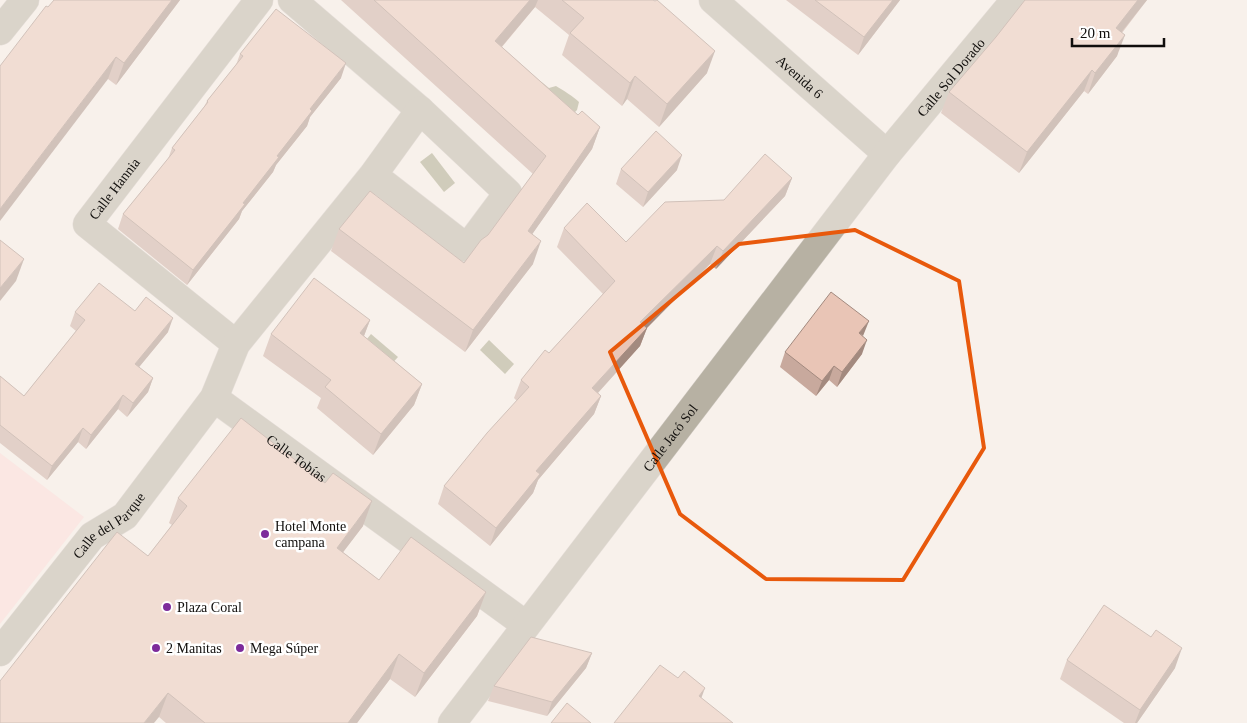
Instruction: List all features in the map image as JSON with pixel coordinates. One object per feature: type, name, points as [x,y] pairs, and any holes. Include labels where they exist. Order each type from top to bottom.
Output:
[{"type":"street","points":[[0,31],[24,0]]},
{"type":"street","name":"Calle Hannia","points":[[236,344],[87,224],[260,0]]},
{"type":"street","points":[[292,0],[420,110],[508,193],[467,248],[373,175]]},
{"type":"street","name":"Avenida 6","points":[[714,0],[887,154]]},
{"type":"street","name":"Calle Sol Dorado","points":[[887,154],[1015,0]]},
{"type":"street","points":[[214,398],[236,344],[373,175],[420,110]]},
{"type":"street","name":"Calle Jacó Sol","points":[[452,723],[887,154]]},
{"type":"street","name":"Calle Tobías","points":[[214,398],[526,625]]},
{"type":"street","name":"Calle del Parque","points":[[0,652],[92,536],[125,516],[214,398]]},
{"type":"highlighted area","points":[[855,230],[959,281],[984,448],[903,580],[766,579],[680,514],[610,352],[739,244]]},
{"type":"shaded area","points":[[535,80],[539,80],[549,88],[556,86],[571,96],[579,102],[577,110],[574,113]]},
{"type":"shaded area","points":[[432,153],[455,183],[444,192],[420,162]]},
{"type":"shaded area","points":[[371,334],[398,357],[388,368],[362,345]]},
{"type":"shaded area","points":[[489,340],[514,364],[505,374],[480,350]]},
{"type":"shaded area","points":[[0,453],[84,517],[0,624]]},
{"type":"building","points":[[54,0],[172,0],[124,63],[116,57],[0,209],[0,66],[46,6],[48,7]]},
{"type":"building","points":[[374,0],[530,0],[495,41],[578,115],[582,111],[600,127],[528,231],[541,241],[473,330],[339,229],[370,191],[464,263],[481,240],[488,235],[546,156]]},
{"type":"building","points":[[562,0],[657,0],[715,51],[667,104],[635,76],[630,83],[570,33],[584,18]]},
{"type":"building","points":[[815,0],[893,0],[864,37]]},
{"type":"building","points":[[1025,0],[1138,0],[1116,28],[1125,35],[1095,73],[1092,70],[1027,152],[949,92]]},
{"type":"building","points":[[276,9],[346,63],[310,109],[312,111],[243,203],[245,204],[193,270],[123,214],[175,150],[172,148],[243,56],[240,54]]},
{"type":"building","points":[[656,131],[682,155],[648,192],[621,169]]},
{"type":"building","points":[[765,154],[792,178],[723,251],[717,246],[640,322],[647,328],[592,388],[601,396],[536,471],[540,474],[496,528],[444,486],[487,433],[529,387],[521,380],[545,350],[549,353],[615,281],[564,228],[587,203],[626,242],[665,202],[724,200]]},
{"type":"building","points":[[0,240],[24,259],[0,288]]},
{"type":"building","points":[[314,278],[370,320],[360,333],[422,384],[381,434],[325,387],[331,380],[271,334]]},
{"type":"building","points":[[99,283],[135,311],[146,297],[173,318],[135,364],[153,378],[133,403],[123,395],[91,435],[83,428],[52,466],[0,425],[0,376],[24,396],[85,320],[75,312]]},
{"type":"building","points":[[831,292],[869,321],[859,333],[867,340],[842,372],[834,366],[822,381],[785,352]]},
{"type":"building","points":[[241,418],[325,483],[333,473],[372,501],[337,548],[379,580],[411,537],[486,592],[424,673],[399,654],[348,723],[205,723],[168,693],[144,723],[0,723],[0,681],[117,532],[148,556],[187,506],[178,498]]},
{"type":"building","points":[[1104,605],[1151,637],[1156,630],[1182,648],[1140,710],[1067,660]]},
{"type":"building","points":[[531,637],[592,653],[552,702],[494,686]]},
{"type":"building","points":[[660,665],[678,678],[684,671],[705,688],[699,696],[733,723],[614,723]]},
{"type":"building","points":[[567,703],[591,723],[551,723]]},
{"type":"place","name":"Hotel Monte campana","points":[[265,534]]},
{"type":"place","name":"Plaza Coral","points":[[167,607]]},
{"type":"place","name":"2 Manitas","points":[[156,648]]},
{"type":"place","name":"Mega Súper","points":[[240,648]]}]
